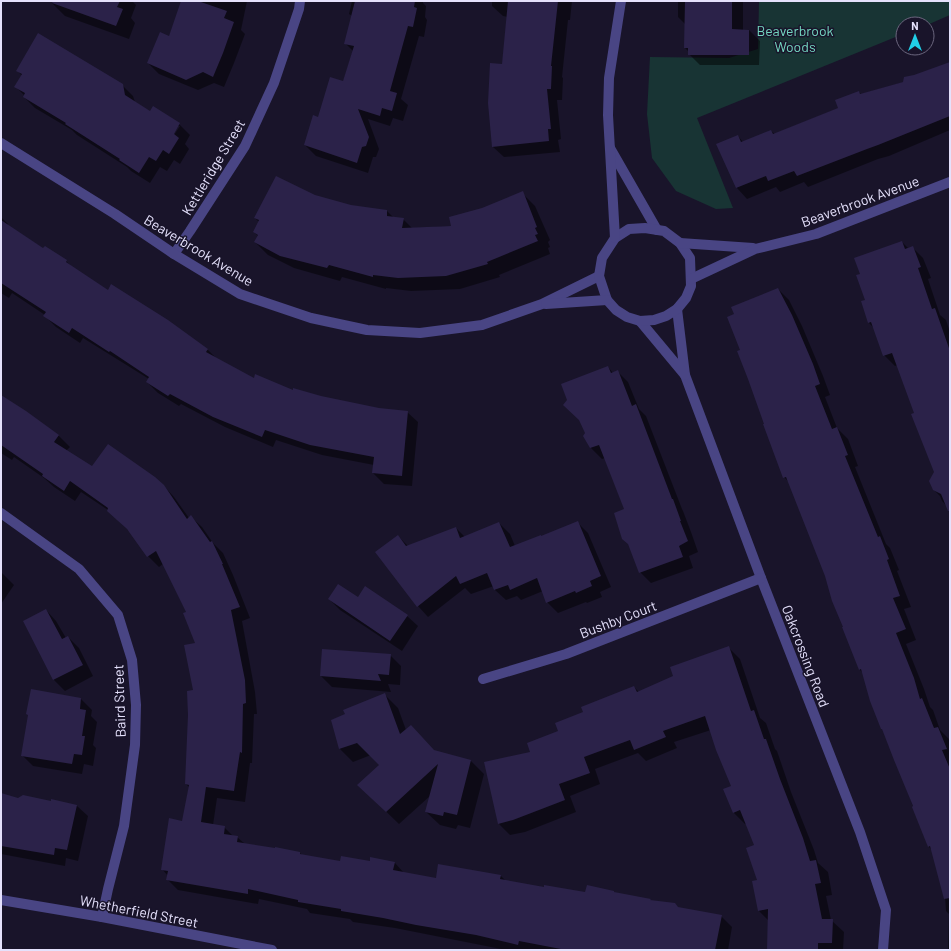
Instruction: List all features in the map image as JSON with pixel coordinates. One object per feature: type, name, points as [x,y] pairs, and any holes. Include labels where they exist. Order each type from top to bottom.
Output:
[{"type":"street","name":"Kettleridge Street","points":[[174,254],[245,146],[274,83],[299,9],[300,1]]},
{"type":"street","points":[[615,238],[608,115],[609,78],[621,1]]},
{"type":"street","name":"Beaverbrook Avenue","points":[[1,143],[115,214],[174,254],[240,294],[311,318],[367,330],[420,333],[482,325],[542,304],[599,276]]},
{"type":"street","points":[[610,146],[657,230]]},
{"type":"street","name":"Beaverbrook Avenue","points":[[691,279],[755,249],[816,234],[949,184]]},
{"type":"street","points":[[645,228],[657,230],[664,232],[680,243],[690,258],[691,286],[686,298],[677,309],[666,316],[654,320],[640,321],[627,317],[616,310],[607,300],[599,276],[602,258],[615,238],[629,229],[645,228]]},
{"type":"street","name":"Beaverbrook Avenue","points":[[680,243],[755,249]]},
{"type":"street","name":"Beaverbrook Avenue","points":[[542,304],[607,300]]},
{"type":"street","name":"Oakcrossing Road","points":[[677,309],[685,375],[761,578],[860,832],[886,910],[883,950]]},
{"type":"street","name":"Oakcrossing Road","points":[[640,321],[685,375]]},
{"type":"street","name":"Baird Street","points":[[1,513],[79,569],[118,615],[132,660],[136,705],[135,745],[124,826],[102,917]]},
{"type":"street","name":"Bushby Court","points":[[483,679],[566,654],[761,578]]},
{"type":"street","name":"Whetherfield Street","points":[[1,900],[102,917],[272,950]]},
{"type":"green space","name":"Beaverbrook Woods","points":[[759,1],[950,1],[950,15],[935,22],[935,16],[895,16],[895,37],[697,118],[733,208],[716,209],[676,191],[652,158],[647,114],[650,57],[729,58],[758,49]]},
{"type":"building","points":[[53,1],[120,1],[117,7],[123,9],[116,26],[52,3]]},
{"type":"building","points":[[181,1],[198,1],[227,11],[224,18],[234,22],[213,77],[203,72],[186,80],[147,63],[160,32],[169,36]]},
{"type":"building","points":[[355,1],[415,1],[414,7],[417,8],[413,27],[408,26],[390,91],[397,93],[392,111],[382,108],[380,116],[358,109],[369,137],[366,146],[362,147],[357,163],[304,145],[313,115],[318,117],[330,77],[343,81],[354,46],[344,44]]},
{"type":"building","points":[[508,1],[558,1],[551,66],[551,89],[547,89],[551,129],[548,129],[549,141],[492,147],[488,103],[490,63],[502,64]]},
{"type":"building","points":[[685,1],[732,1],[732,29],[749,30],[749,55],[688,55],[688,48],[684,48]]},
{"type":"building","points":[[38,33],[123,84],[125,95],[150,111],[153,106],[180,123],[174,134],[179,138],[169,154],[163,150],[156,161],[149,157],[139,173],[65,124],[66,123],[23,97],[25,93],[14,87],[22,74],[16,71]]},
{"type":"building","points":[[950,62],[950,116],[797,176],[794,171],[768,181],[766,176],[736,188],[716,144],[738,135],[741,142],[771,130],[773,134],[838,108],[835,100],[859,91],[860,94],[903,82],[904,77]]},
{"type":"building","points":[[276,176],[315,195],[351,205],[387,210],[387,216],[404,218],[402,228],[451,226],[449,217],[482,208],[523,191],[537,227],[535,228],[538,234],[535,235],[538,241],[487,262],[488,264],[446,276],[398,278],[373,275],[373,277],[329,265],[327,268],[280,256],[254,242],[258,235],[253,232],[259,220],[254,218]]},
{"type":"building","points":[[1,220],[43,248],[45,246],[67,260],[66,262],[108,290],[111,284],[168,320],[208,349],[206,352],[254,378],[255,374],[293,390],[293,388],[321,396],[379,408],[408,411],[402,476],[372,473],[374,457],[310,445],[265,430],[262,437],[213,417],[170,394],[168,396],[146,382],[149,377],[72,328],[69,333],[43,316],[46,312],[1,283]]},
{"type":"building","points":[[902,241],[905,249],[913,246],[921,267],[918,268],[932,309],[935,308],[950,351],[950,511],[948,511],[941,494],[933,490],[929,481],[934,472],[911,414],[914,413],[892,353],[883,356],[871,322],[868,323],[861,301],[865,300],[856,275],[860,274],[854,258]]},
{"type":"building","points":[[778,288],[792,315],[813,364],[820,384],[815,386],[832,429],[837,427],[848,455],[845,456],[878,537],[880,536],[889,559],[887,560],[900,596],[893,598],[906,629],[896,633],[914,678],[920,699],[922,698],[934,728],[938,727],[947,749],[942,750],[950,769],[950,898],[944,899],[930,846],[928,847],[870,701],[861,669],[859,670],[842,627],[832,601],[825,576],[786,477],[783,478],[737,351],[740,350],[727,317],[734,314],[731,307]]},
{"type":"building","points":[[608,366],[611,373],[618,370],[632,406],[636,404],[688,541],[679,546],[683,557],[639,573],[628,544],[622,539],[614,513],[624,509],[599,445],[590,448],[583,436],[585,433],[579,420],[563,405],[567,400],[561,384]]},
{"type":"building","points":[[1,395],[59,435],[54,442],[92,466],[108,444],[155,477],[164,485],[187,519],[191,515],[210,542],[212,541],[223,564],[240,607],[231,610],[245,680],[246,703],[243,704],[242,753],[240,752],[234,791],[206,787],[201,822],[225,826],[224,834],[238,836],[237,842],[275,847],[300,852],[300,854],[340,861],[341,856],[370,861],[370,857],[395,862],[393,870],[436,878],[438,864],[501,875],[500,879],[544,887],[544,885],[585,892],[587,885],[651,899],[650,900],[675,903],[678,907],[722,915],[715,950],[566,950],[519,941],[518,945],[476,935],[341,911],[341,909],[298,902],[298,900],[248,889],[248,894],[166,880],[168,871],[161,870],[169,818],[182,821],[189,785],[185,784],[188,715],[187,691],[193,690],[184,645],[195,643],[183,613],[186,612],[156,551],[147,557],[127,529],[107,511],[108,508],[70,481],[64,491],[42,476],[43,474],[1,445]]},
{"type":"building","points":[[578,521],[601,576],[590,581],[592,586],[576,593],[575,591],[546,603],[537,578],[510,590],[508,585],[494,590],[487,573],[460,584],[456,576],[417,607],[375,552],[398,535],[406,546],[456,527],[460,538],[499,522],[510,547]]},
{"type":"building","points":[[338,584],[358,597],[365,586],[408,615],[390,641],[328,599]]},
{"type":"building","points":[[46,609],[62,639],[68,636],[83,665],[53,680],[23,621]]},
{"type":"building","points":[[729,646],[751,711],[754,710],[764,739],[766,739],[803,838],[810,861],[816,860],[821,883],[815,884],[822,919],[833,919],[832,943],[818,943],[818,950],[767,950],[768,909],[758,911],[752,881],[757,880],[746,848],[754,845],[740,810],[733,813],[723,789],[731,786],[716,750],[705,716],[663,731],[666,737],[634,750],[630,740],[584,757],[590,773],[559,784],[565,800],[513,820],[498,824],[484,762],[530,752],[527,743],[558,731],[555,723],[583,712],[581,707],[634,686],[637,692],[673,676],[670,667]]},
{"type":"building","points":[[322,649],[391,654],[389,675],[378,674],[381,681],[320,676]]},
{"type":"building","points":[[31,689],[81,698],[80,709],[86,710],[82,736],[85,736],[82,755],[74,754],[72,764],[21,756],[28,715],[26,714]]},
{"type":"building","points":[[385,693],[400,734],[411,725],[434,750],[471,760],[457,815],[444,812],[443,816],[425,812],[438,764],[386,812],[357,785],[379,765],[357,743],[339,749],[331,720],[345,714],[343,710]]},
{"type":"building","points":[[1,793],[18,798],[23,795],[77,805],[67,850],[55,848],[54,855],[1,846]]}]
